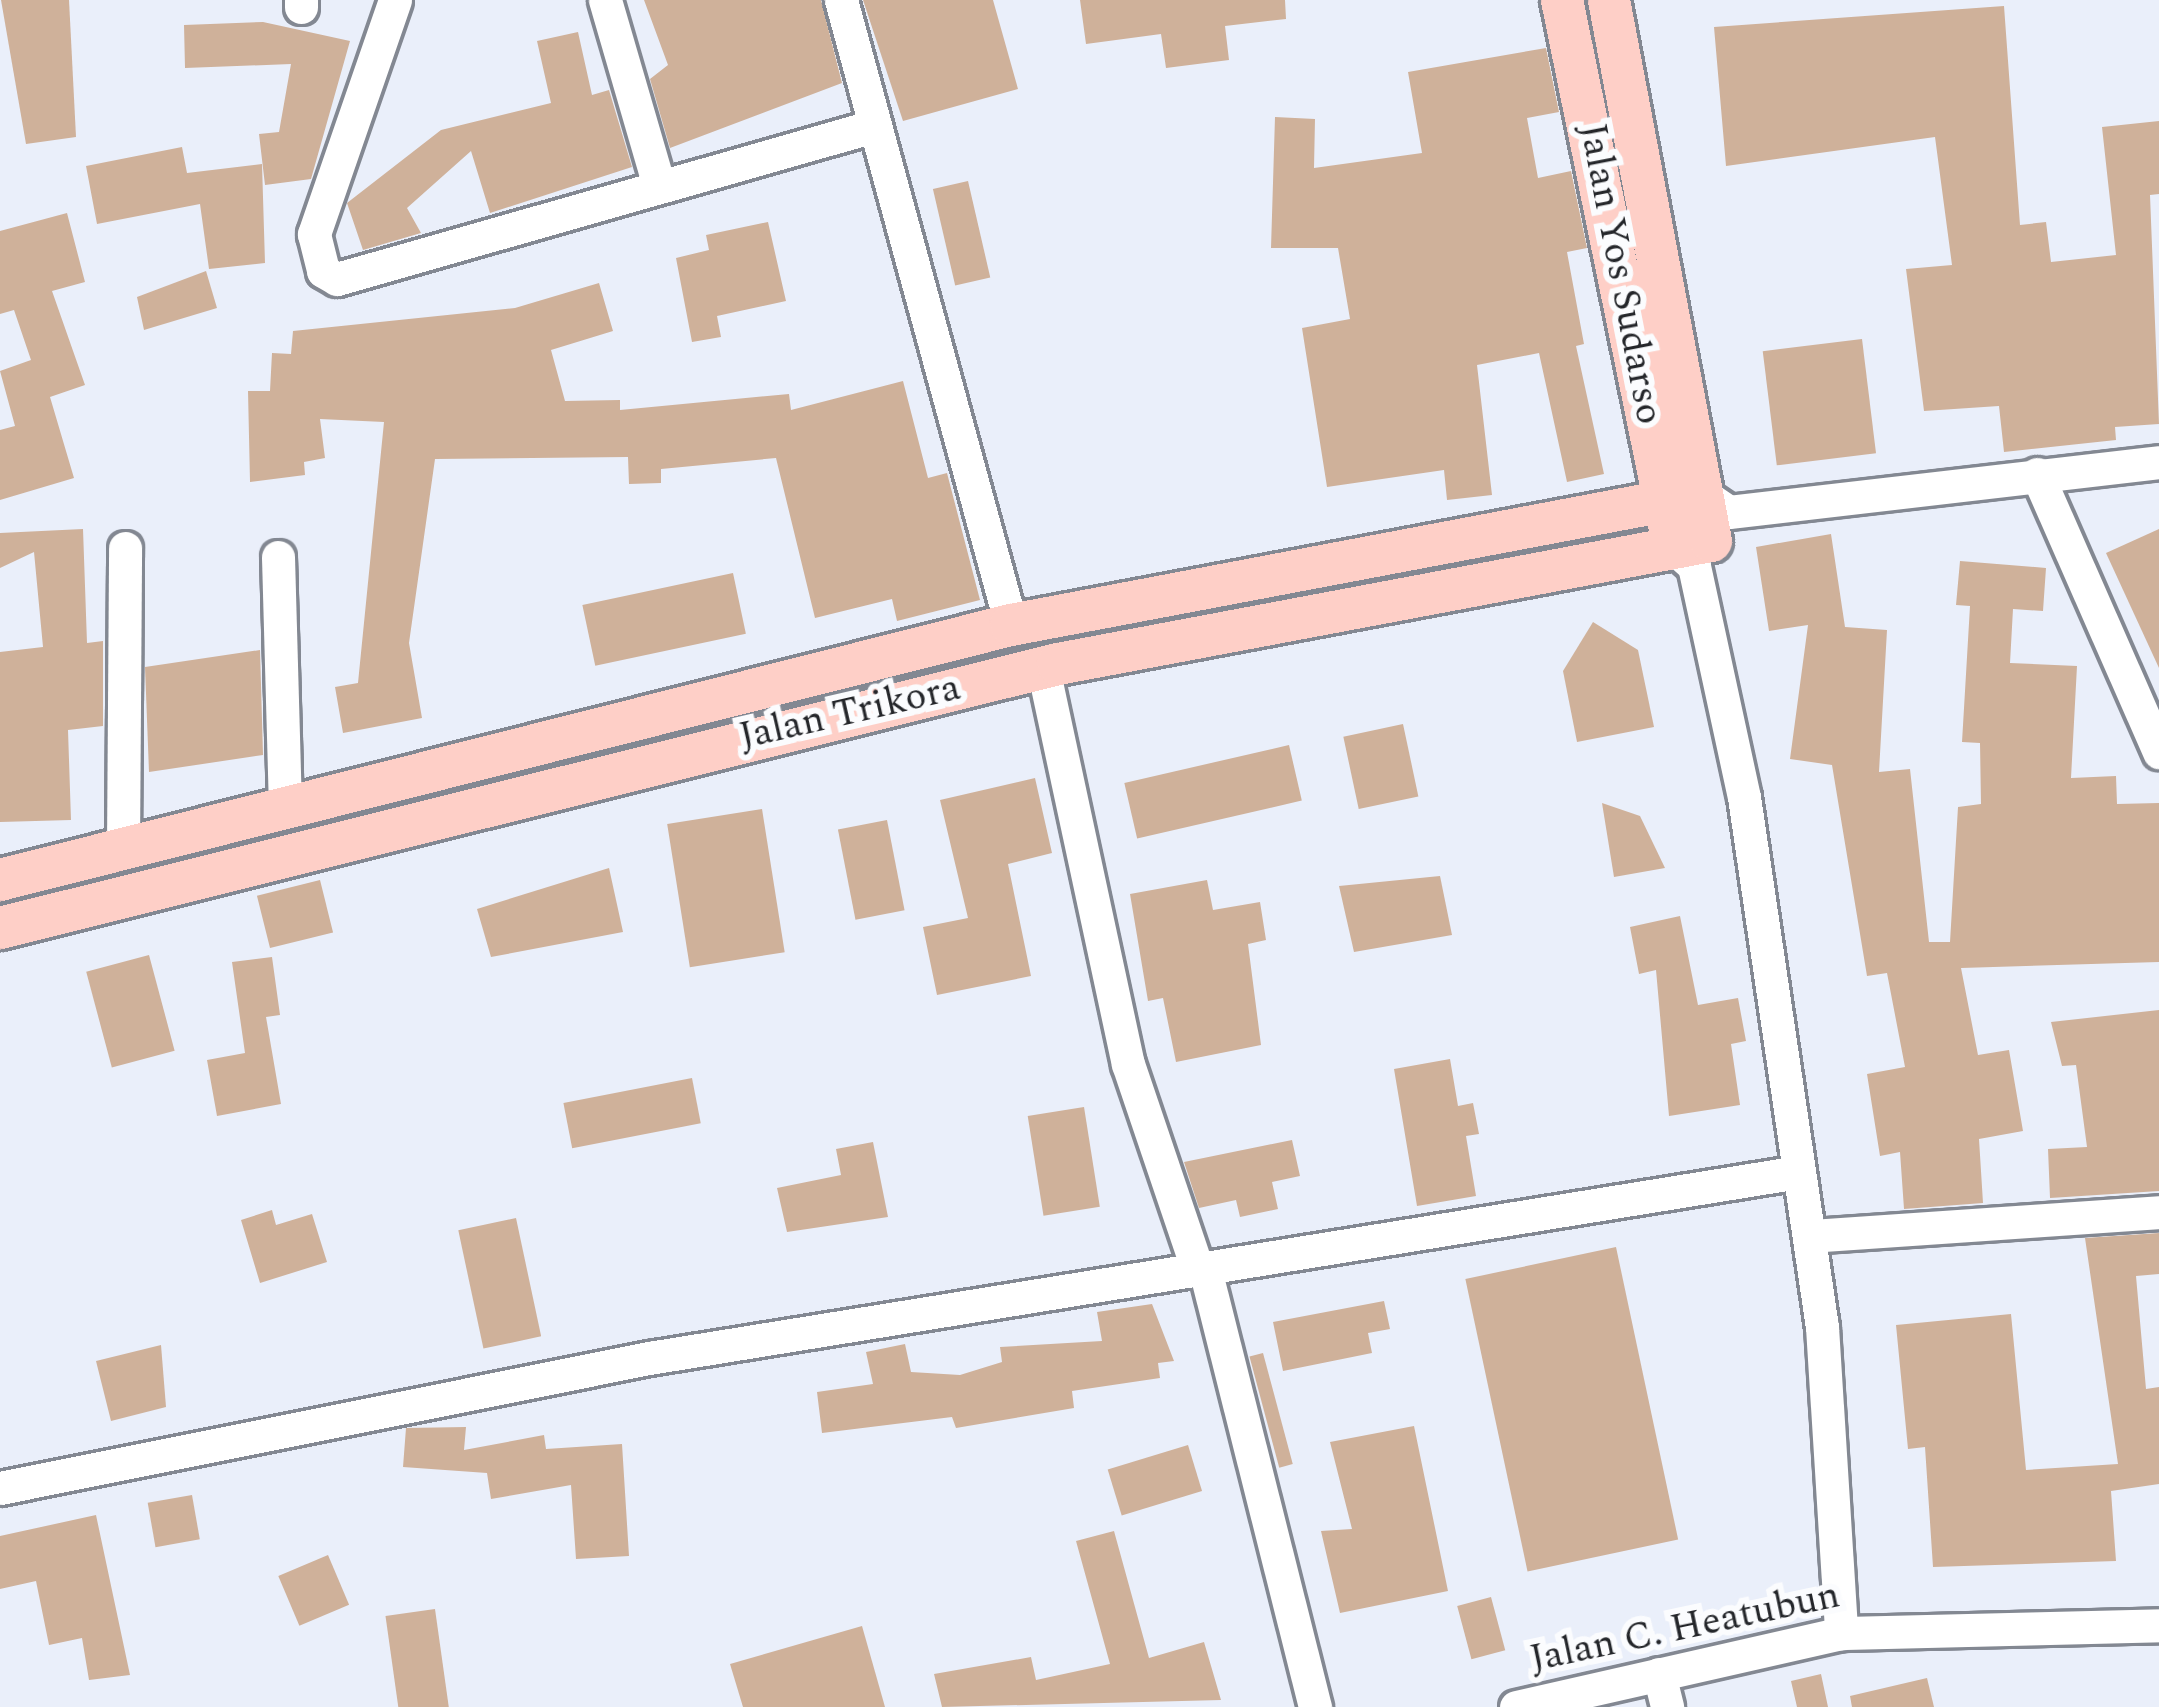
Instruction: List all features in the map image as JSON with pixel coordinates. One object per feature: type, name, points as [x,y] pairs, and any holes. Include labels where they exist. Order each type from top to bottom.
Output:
[{"type":"main road","name":"Jalan Yos Sudarso","points":[[1562,0],[1696,527]]},
{"type":"main road","name":"Jalan Yos Sudarso","points":[[1609,0],[1696,527]]},
{"type":"main road","name":"Jalan Trikora","points":[[0,880],[285,802],[1011,625],[1696,527]]},
{"type":"main road","name":"Jalan Trikora","points":[[0,928],[1043,668],[1696,527]]},
{"type":"street","points":[[395,0],[321,206],[323,271],[353,278],[874,126]]},
{"type":"street","points":[[605,0],[659,186]]},
{"type":"street","points":[[841,0],[1011,625]]},
{"type":"street","points":[[1841,1634],[1810,1236],[1744,797],[1696,527],[2037,474],[2159,462]]},
{"type":"street","points":[[2037,474],[2159,752]]},
{"type":"street","points":[[123,848],[125,548]]},
{"type":"street","points":[[278,556],[285,802]]},
{"type":"street","points":[[1043,668],[1127,1064],[1201,1270],[1315,1707]]},
{"type":"street","points":[[0,1488],[649,1358],[1798,1172]]},
{"type":"street","points":[[1810,1236],[2159,1212]]},
{"type":"street","name":"Jalan C. Heatubun","points":[[1516,1707],[1663,1690],[1841,1634],[2159,1625]]},
{"type":"building","points":[[1,0],[69,0],[76,137],[26,144]]},
{"type":"building","points":[[644,0],[821,0],[842,83],[670,148],[650,79],[668,65]]},
{"type":"building","points":[[863,0],[993,0],[1018,89],[903,121]]},
{"type":"building","points":[[1080,0],[1285,0],[1286,19],[1225,26],[1229,60],[1166,68],[1161,34],[1086,44]]},
{"type":"building","points":[[2004,6],[2020,225],[2046,222],[2051,262],[2116,255],[2102,127],[2159,121],[2159,194],[2150,195],[2159,424],[2115,427],[2116,440],[2004,452],[1999,406],[1924,411],[1906,269],[1952,265],[1935,137],[1726,166],[1714,27]]},
{"type":"building","points":[[263,22],[350,41],[311,179],[265,185],[259,134],[279,132],[291,64],[185,68],[184,25]]},
{"type":"building","points":[[578,32],[592,95],[609,90],[632,167],[490,213],[471,151],[407,208],[421,233],[363,250],[347,203],[441,130],[551,103],[537,41]]},
{"type":"building","points":[[1546,48],[1559,112],[1527,118],[1538,178],[1571,171],[1587,248],[1567,252],[1584,344],[1576,346],[1604,474],[1567,482],[1539,353],[1477,365],[1492,495],[1447,500],[1444,470],[1327,487],[1302,328],[1350,319],[1338,248],[1271,248],[1275,117],[1315,119],[1314,168],[1422,153],[1408,72]]},
{"type":"building","points":[[182,147],[187,173],[262,164],[265,263],[209,269],[200,204],[97,224],[86,166]]},
{"type":"building","points":[[968,181],[990,277],[955,286],[933,189]]},
{"type":"building","points":[[67,213],[85,282],[52,291],[85,385],[50,397],[74,478],[0,500],[0,430],[15,426],[0,371],[31,360],[14,310],[0,314],[0,231]]},
{"type":"building","points":[[768,222],[786,301],[717,316],[721,337],[692,342],[676,258],[709,250],[706,235]]},
{"type":"building","points":[[206,271],[217,308],[144,330],[137,297]]},
{"type":"building","points":[[599,283],[613,331],[551,350],[565,401],[620,400],[620,410],[789,394],[791,410],[903,381],[928,478],[947,473],[980,600],[897,621],[892,599],[815,618],[776,458],[661,469],[661,483],[629,484],[628,457],[435,459],[409,643],[422,718],[343,733],[335,687],[358,683],[384,422],[320,419],[325,458],[304,462],[305,475],[250,482],[248,391],[270,391],[272,353],[291,354],[293,331],[515,308]]},
{"type":"building","points":[[1862,339],[1876,453],[1777,465],[1763,351]]},
{"type":"building","points":[[83,529],[87,643],[103,641],[103,726],[68,730],[71,820],[0,822],[0,652],[43,647],[34,552],[0,568],[0,533]]},
{"type":"building","points":[[2159,529],[2159,668],[2106,553]]},
{"type":"building","points":[[1831,534],[1845,627],[1887,630],[1879,772],[1910,769],[1929,942],[1950,942],[1958,807],[1981,804],[1980,743],[1962,742],[1970,606],[1956,605],[1960,561],[2046,568],[2043,611],[2013,609],[2010,663],[2077,666],[2071,778],[2116,776],[2117,804],[2159,803],[2159,962],[1961,968],[1978,1055],[2009,1050],[2023,1131],[1979,1139],[1983,1203],[1904,1209],[1900,1152],[1880,1156],[1867,1074],[1905,1067],[1887,973],[1867,976],[1832,765],[1790,759],[1808,625],[1769,631],[1756,547]]},
{"type":"building","points":[[733,573],[746,634],[595,666],[582,605]]},
{"type":"building","points":[[1593,622],[1638,650],[1654,727],[1577,742],[1563,671]]},
{"type":"building","points":[[260,650],[263,755],[149,772],[145,667]]},
{"type":"building","points":[[1403,724],[1418,796],[1359,809],[1343,737]]},
{"type":"building","points":[[1289,745],[1302,801],[1137,839],[1124,783]]},
{"type":"building","points":[[1035,778],[1052,853],[1008,864],[1031,976],[937,995],[923,927],[968,918],[940,800]]},
{"type":"building","points":[[1602,803],[1640,816],[1665,868],[1614,877]]},
{"type":"building","points":[[762,809],[785,952],[690,967],[667,824]]},
{"type":"building","points":[[887,820],[905,910],[855,920],[838,830]]},
{"type":"building","points":[[609,868],[623,932],[491,957],[477,909]]},
{"type":"building","points":[[1440,876],[1452,935],[1354,952],[1339,886]]},
{"type":"building","points":[[320,880],[333,932],[270,948],[257,896]]},
{"type":"building","points":[[1207,880],[1213,910],[1260,902],[1266,940],[1248,944],[1261,1045],[1176,1062],[1163,998],[1148,1001],[1130,894]]},
{"type":"building","points":[[1680,916],[1698,1005],[1738,998],[1746,1041],[1731,1044],[1740,1105],[1669,1116],[1656,970],[1639,974],[1630,927]]},
{"type":"building","points":[[149,955],[175,1051],[112,1067],[86,972]]},
{"type":"building","points":[[272,957],[280,1015],[266,1017],[281,1104],[217,1116],[207,1060],[245,1053],[232,962]]},
{"type":"building","points":[[2159,1010],[2159,1191],[2050,1198],[2048,1149],[2087,1147],[2076,1065],[2062,1066],[2051,1022]]},
{"type":"building","points":[[1450,1059],[1458,1106],[1473,1103],[1479,1134],[1466,1136],[1476,1196],[1417,1206],[1394,1069]]},
{"type":"building","points":[[692,1078],[701,1123],[572,1148],[563,1103]]},
{"type":"building","points":[[1084,1107],[1100,1207],[1044,1216],[1028,1116]]},
{"type":"building","points":[[1292,1140],[1300,1176],[1272,1182],[1278,1209],[1240,1217],[1236,1200],[1199,1208],[1184,1162]]},
{"type":"building","points":[[873,1142],[888,1217],[787,1232],[777,1188],[841,1175],[836,1149]]},
{"type":"building","points":[[272,1210],[276,1225],[312,1214],[327,1262],[260,1283],[241,1220]]},
{"type":"building","points":[[516,1218],[541,1336],[483,1349],[458,1230]]},
{"type":"building","points":[[2159,1233],[2159,1274],[2136,1276],[2146,1389],[2159,1387],[2159,1484],[2111,1491],[2116,1561],[1933,1567],[1925,1447],[1908,1449],[1896,1325],[2011,1314],[2026,1470],[2118,1464],[2085,1238]]},
{"type":"building","points":[[1616,1247],[1678,1539],[1528,1571],[1465,1279]]},
{"type":"building","points":[[1384,1301],[1390,1329],[1368,1333],[1372,1353],[1283,1371],[1273,1322]]},
{"type":"building","points":[[1152,1304],[1174,1361],[1158,1363],[1160,1378],[1072,1391],[1074,1408],[956,1428],[952,1417],[822,1433],[817,1392],[873,1384],[866,1352],[905,1344],[911,1372],[960,1375],[1002,1362],[1000,1347],[1102,1341],[1097,1312]]},
{"type":"building","points":[[161,1345],[166,1407],[111,1421],[96,1361]]},
{"type":"building","points":[[1263,1353],[1293,1464],[1279,1468],[1249,1357]]},
{"type":"building","points":[[1414,1426],[1448,1591],[1340,1613],[1321,1531],[1352,1529],[1330,1442]]},
{"type":"building","points":[[466,1427],[464,1450],[544,1435],[546,1449],[622,1444],[629,1556],[576,1559],[571,1485],[491,1499],[487,1473],[403,1467],[406,1428]]},
{"type":"building","points":[[1188,1445],[1202,1491],[1122,1515],[1108,1470]]},
{"type":"building","points":[[192,1495],[200,1539],[155,1547],[148,1503]]},
{"type":"building","points":[[96,1515],[130,1675],[89,1680],[82,1638],[49,1645],[36,1581],[0,1589],[0,1536]]},
{"type":"building","points":[[1114,1531],[1149,1658],[1204,1642],[1221,1700],[942,1707],[934,1674],[1031,1657],[1036,1680],[1110,1664],[1076,1541]]},
{"type":"building","points":[[328,1555],[349,1605],[299,1626],[278,1576]]},
{"type":"building","points":[[1491,1597],[1505,1650],[1471,1659],[1457,1606]]},
{"type":"building","points":[[435,1609],[449,1707],[398,1707],[385,1616]]},
{"type":"building","points":[[862,1626],[885,1707],[743,1707],[730,1664]]},
{"type":"building","points":[[1821,1674],[1828,1707],[1797,1707],[1791,1681]]},
{"type":"building","points":[[1927,1678],[1934,1707],[1852,1707],[1850,1696]]}]
